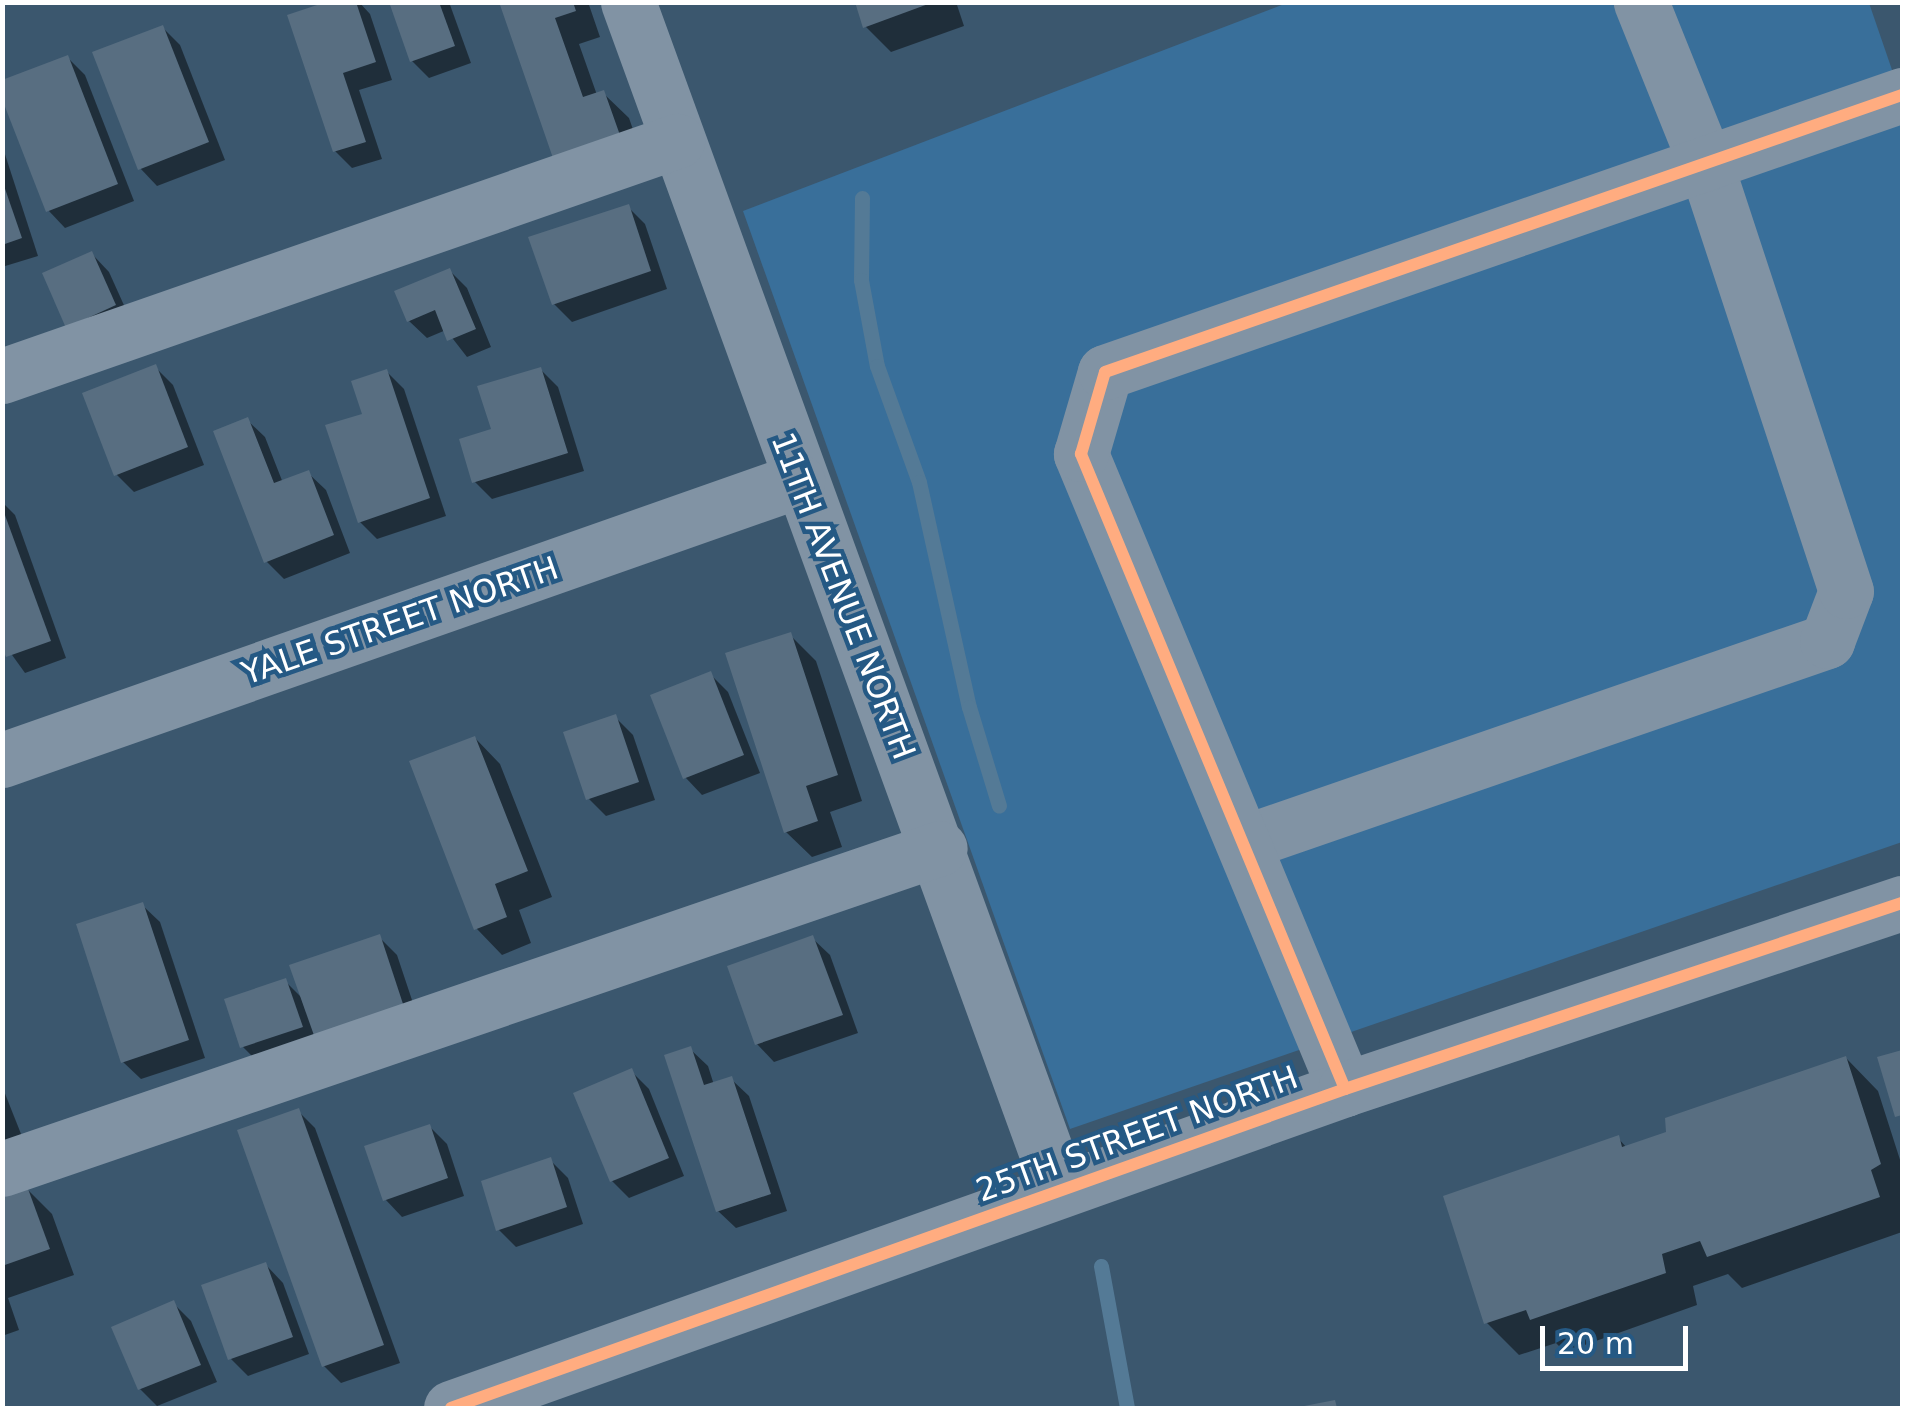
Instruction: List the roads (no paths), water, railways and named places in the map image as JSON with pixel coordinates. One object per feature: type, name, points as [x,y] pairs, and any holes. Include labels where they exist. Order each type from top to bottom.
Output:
[{"type":"street","name":"11TH AVENUE NORTH","points":[[628,2],[797,481],[940,848],[1060,1190]]},
{"type":"street","points":[[1246,842],[1826,642],[1846,592],[1706,164],[1641,2]]},
{"type":"street","points":[[1345,1090],[1246,842],[1080,454],[1105,372],[1902,96]]},
{"type":"street","points":[[2,376],[676,141]]},
{"type":"street","name":"YALE STREET NORTH","points":[[2,760],[797,481]]},
{"type":"street","points":[[2,1169],[940,848]]},
{"type":"street","name":"25TH STREET NORTH","points":[[451,1408],[527,1396],[1060,1190],[1345,1090],[1902,904]]},
{"type":"waterway","points":[[862,198],[861,280],[877,366],[919,482],[969,707],[999,806]]},
{"type":"waterway","points":[[1101,1266],[1127,1408]]}]
